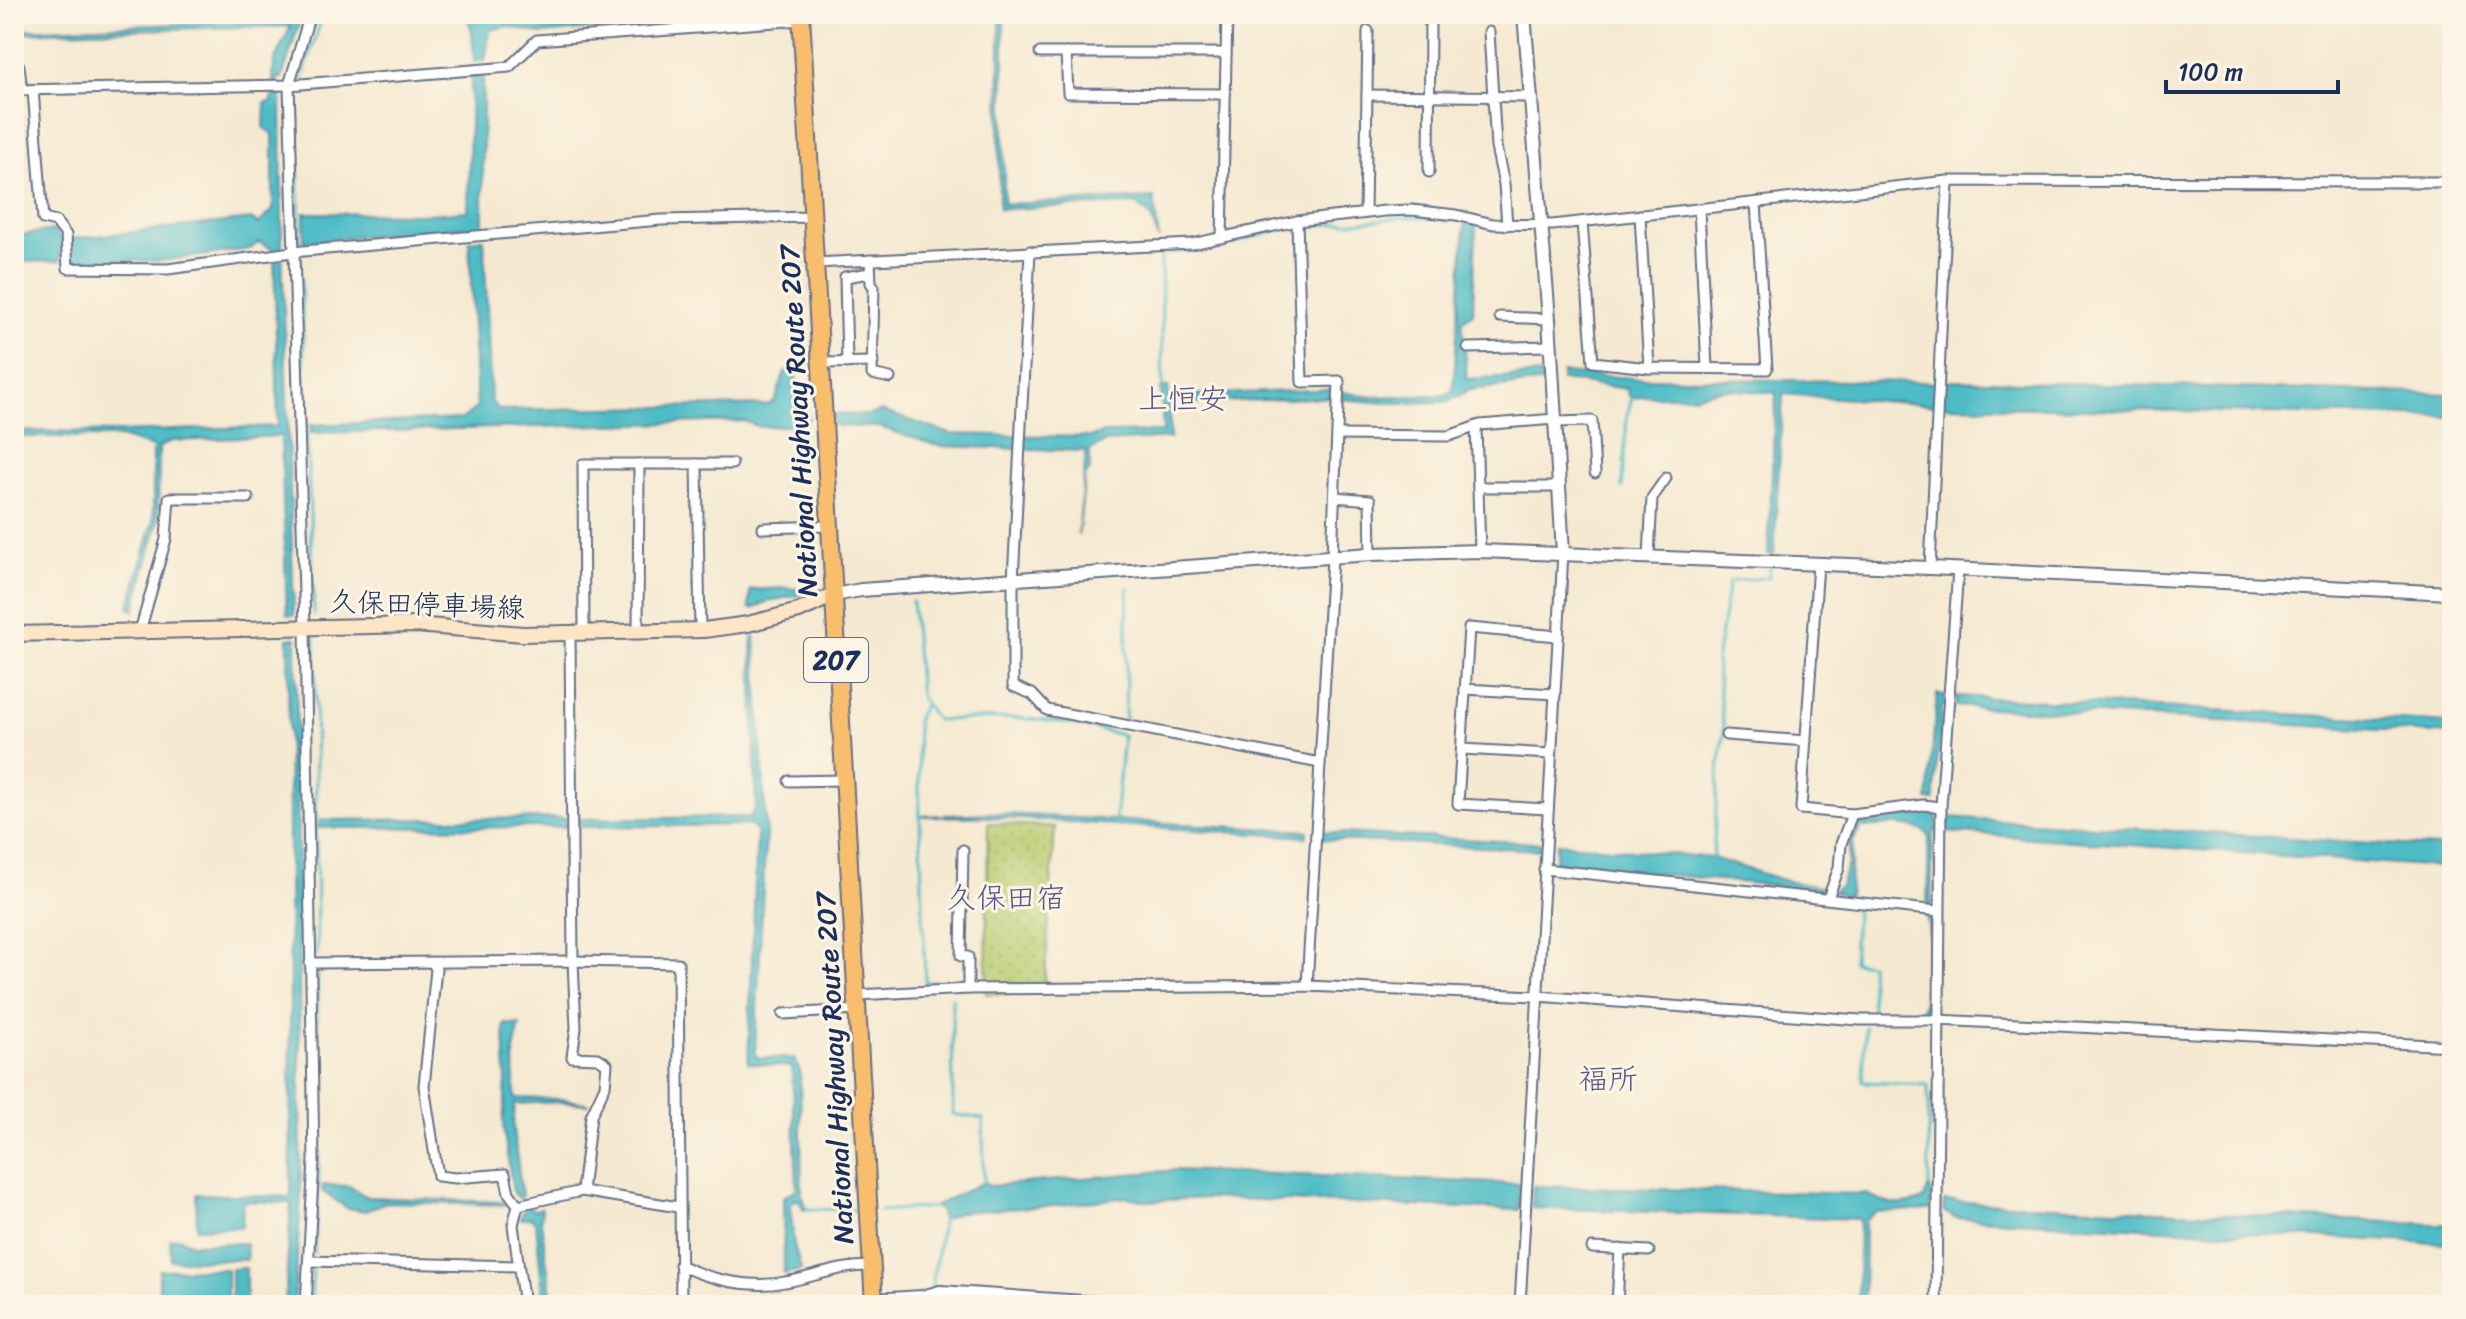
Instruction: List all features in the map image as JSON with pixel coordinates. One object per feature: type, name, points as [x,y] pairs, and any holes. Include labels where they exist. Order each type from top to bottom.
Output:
[{"type":"highway","name":"National Highway Route 207","points":[[801,17],[874,1302]]},
{"type":"main road","name":"久保田停車場線","points":[[14,634],[416,625],[523,634],[700,630],[748,624],[799,611],[834,595]]},
{"type":"street","points":[[306,1305],[314,1160],[305,627],[289,252],[293,84],[310,14]]},
{"type":"street","points":[[1520,1305],[1563,553],[1551,346],[1524,14]]},
{"type":"street","points":[[1222,238],[1227,16]]},
{"type":"street","points":[[14,56],[19,66],[18,90],[293,84],[509,67],[537,40],[801,17]]},
{"type":"street","points":[[1429,172],[1430,22]]},
{"type":"street","points":[[1365,213],[1368,31]]},
{"type":"street","points":[[1489,32],[1496,147],[1504,184],[1507,225]]},
{"type":"street","points":[[1040,53],[1226,53]]},
{"type":"street","points":[[1066,53],[1068,93],[1225,94]]},
{"type":"street","points":[[33,90],[43,219],[56,222],[66,235],[68,268],[168,269],[289,252],[661,220],[813,217]]},
{"type":"street","points":[[1367,95],[1532,97]]},
{"type":"street","points":[[1930,568],[1948,181]]},
{"type":"street","points":[[815,263],[1165,246],[1222,238],[1297,221],[1412,210],[1507,225],[1542,225],[1948,181],[2452,182]]},
{"type":"street","points":[[1582,222],[1593,362],[1649,368],[1767,369],[1756,203]]},
{"type":"street","points":[[1699,209],[1707,368]]},
{"type":"street","points":[[1640,215],[1649,368]]},
{"type":"street","points":[[1297,221],[1302,382],[1339,381],[1307,986]]},
{"type":"street","points":[[1030,251],[1013,580],[1013,686],[1032,694],[1047,710],[1320,763]]},
{"type":"street","points":[[870,260],[874,287],[872,374],[890,378]]},
{"type":"street","points":[[847,363],[845,277],[870,273]]},
{"type":"street","points":[[1500,317],[1549,319]]},
{"type":"street","points":[[1468,348],[1551,346]]},
{"type":"street","points":[[821,363],[873,362]]},
{"type":"street","points":[[1337,435],[1449,436],[1476,427],[1555,420],[1592,421],[1595,473]]},
{"type":"street","points":[[1476,427],[1480,551]]},
{"type":"street","points":[[582,1191],[591,1116],[605,1086],[607,1064],[598,1058],[572,1057],[576,1028],[572,823],[583,464],[732,464]]},
{"type":"street","points":[[638,632],[639,464]]},
{"type":"street","points":[[697,464],[700,630]]},
{"type":"street","points":[[1649,557],[1652,498],[1666,478]]},
{"type":"street","points":[[1478,487],[1558,487]]},
{"type":"street","points":[[1334,497],[1370,500],[1371,554]]},
{"type":"street","points":[[140,631],[166,539],[169,498],[248,498]]},
{"type":"street","points":[[763,528],[830,526]]},
{"type":"street","points":[[834,595],[861,590],[1371,554],[1480,551],[1930,568],[2452,593]]},
{"type":"street","points":[[1818,564],[1801,809],[1852,814],[1923,805],[1941,807]]},
{"type":"street","points":[[1936,1305],[1941,807],[1958,570]]},
{"type":"street","points":[[1548,809],[1458,804],[1469,628],[1558,636]]},
{"type":"street","points":[[1465,689],[1555,694]]},
{"type":"street","points":[[1726,735],[1806,741]]},
{"type":"street","points":[[1462,749],[1551,754]]},
{"type":"street","points":[[789,781],[843,780]]},
{"type":"street","points":[[1828,898],[1852,814]]},
{"type":"street","points":[[963,850],[961,956],[968,957],[968,989]]},
{"type":"street","points":[[1544,869],[1938,911]]},
{"type":"street","points":[[310,963],[678,963],[681,1305]]},
{"type":"street","points":[[433,963],[436,969],[424,1086],[438,1176],[455,1178],[505,1174],[509,1193],[518,1205]]},
{"type":"street","points":[[783,1014],[968,989],[1307,986],[1537,996],[1859,1020],[1937,1020],[2452,1046]]},
{"type":"street","points":[[518,1205],[582,1191],[678,1207]]},
{"type":"street","points":[[518,1205],[513,1225],[524,1305]]},
{"type":"street","points":[[1592,1248],[1649,1251]]},
{"type":"street","points":[[1617,1305],[1620,1249]]},
{"type":"street","points":[[309,1261],[517,1266]]},
{"type":"street","points":[[680,1265],[743,1284],[782,1283],[850,1265],[872,1266]]},
{"type":"street","points":[[874,1302],[940,1292],[1126,1305]]},
{"type":"green space","points":[[988,823],[1055,827],[1044,992],[986,994]]},
{"type":"water","points":[[295,14],[302,14],[282,78],[277,79],[277,91],[281,92],[282,249],[294,615],[287,615],[281,436],[172,441],[159,447],[158,522],[134,611],[129,607],[153,521],[153,447],[120,437],[14,437],[14,431],[121,432],[278,426],[274,250],[259,242],[250,249],[160,261],[73,260],[72,252],[61,252],[60,261],[14,262],[14,236],[53,230],[62,239],[62,246],[71,246],[72,239],[251,219],[258,224],[273,210],[273,134],[264,128],[265,103],[272,102],[274,61],[291,26],[14,33],[14,30],[293,20]]},
{"type":"water","points":[[466,14],[736,14],[541,34],[508,26],[490,30],[485,60],[474,62],[472,31]]},
{"type":"water","points":[[1000,14],[1004,14],[1004,204],[1154,198],[1159,240],[1150,216],[1136,204],[999,209]]},
{"type":"water","points":[[483,75],[483,230],[469,231],[462,227],[304,242],[304,213],[428,214],[468,211],[471,77]]},
{"type":"water","points":[[1465,222],[1476,225],[1473,314],[1462,320],[1467,379],[1547,374],[1547,382],[1469,390],[1448,402],[1388,403],[1342,399],[1342,392],[1372,397],[1445,395],[1453,391]]},
{"type":"water","points":[[484,239],[491,401],[499,410],[767,405],[775,401],[784,374],[790,367],[795,370],[802,411],[808,412],[809,419],[804,425],[759,427],[744,421],[311,433],[311,425],[462,419],[477,407],[469,241]]},
{"type":"water","points":[[1562,373],[1633,378],[1936,384],[1951,380],[2452,394],[2452,417],[1949,406],[1783,394],[1774,554],[1768,554],[1776,393],[1724,389],[1693,396],[1638,398],[1629,396],[1627,389],[1562,380]]},
{"type":"water","points":[[1168,387],[1169,396],[1334,389],[1334,397],[1169,404],[1170,438],[1105,442],[1090,450],[1090,470],[1085,476],[1078,536],[1086,451],[938,446],[879,427],[837,426],[833,424],[832,414],[869,415],[882,411],[951,434],[1091,437],[1104,433],[1163,432],[1161,388]]},
{"type":"water","points":[[750,590],[806,590],[805,594],[749,608]]},
{"type":"water","points":[[755,636],[766,827],[755,1052],[758,1058],[794,1058],[800,1071],[802,1194],[807,1209],[803,1210],[796,1199],[790,1205],[794,1245],[801,1270],[784,1274],[783,1197],[797,1189],[792,1067],[748,1063],[757,832],[750,825],[578,827],[577,819],[750,817],[756,808],[752,637]]},
{"type":"water","points":[[288,638],[296,638],[301,1196],[294,1305],[285,1305],[291,1203],[243,1201],[242,1227],[197,1228],[196,1194],[291,1197]]},
{"type":"water","points":[[1937,694],[1945,695],[1945,705],[1942,707],[1934,801],[1928,800]]},
{"type":"water","points":[[1956,696],[2452,723],[2452,734],[1956,706]]},
{"type":"water","points":[[1934,811],[1937,816],[1937,830],[1933,834],[1931,908],[1927,907],[1929,835],[1906,826],[1861,828],[1853,841],[1849,896],[1832,892],[1841,885],[1848,864],[1850,836],[1860,823]]},
{"type":"water","points":[[990,813],[1308,831],[1307,837],[989,817],[920,816]]},
{"type":"water","points":[[1948,817],[2452,848],[2452,868],[1948,832]]},
{"type":"water","points":[[566,818],[566,827],[319,828],[320,820]]},
{"type":"water","points":[[1319,832],[1541,843],[1541,850],[1319,839]]},
{"type":"water","points":[[1557,843],[1713,858],[1786,881],[1826,888],[1825,891],[1555,863]]},
{"type":"water","points":[[1926,916],[1930,917],[1933,929],[1930,1010],[1920,1014],[1929,965]]},
{"type":"water","points":[[504,1024],[520,1025],[514,1050],[515,1098],[562,1099],[590,1104],[515,1104],[513,1127],[522,1197],[519,1198],[513,1192],[503,1126],[506,1082]]},
{"type":"water","points":[[1177,1170],[1521,1184],[1519,1210],[1208,1198],[1146,1201],[1127,1197],[960,1212],[942,1220],[939,1209],[933,1207],[984,1182],[989,1186]]},
{"type":"water","points":[[323,1185],[349,1186],[367,1197],[503,1202],[505,1205],[386,1202],[366,1211],[347,1208],[322,1191]]},
{"type":"water","points":[[1533,1186],[1867,1194],[1895,1204],[1924,1199],[1929,1186],[1932,1194],[1930,1210],[1876,1212],[1865,1220],[1864,1305],[1858,1305],[1859,1219],[1532,1208]]},
{"type":"water","points":[[1944,1201],[2452,1225],[2452,1244],[1955,1218],[1943,1211]]},
{"type":"water","points":[[530,1207],[534,1210],[542,1208],[541,1222],[553,1305],[544,1305],[536,1223],[531,1218],[521,1219],[522,1212]]},
{"type":"water","points":[[180,1238],[191,1244],[246,1243],[247,1260],[171,1260],[170,1239]]},
{"type":"water","points":[[246,1268],[246,1301],[231,1301],[231,1269]]},
{"type":"water","points":[[227,1269],[227,1301],[159,1302],[159,1270]]},
{"type":"waterway","points":[[302,80],[323,14]]},
{"type":"waterway","points":[[300,87],[297,97],[300,261],[314,614]]},
{"type":"waterway","points":[[1305,226],[1413,217],[1449,221]]},
{"type":"waterway","points":[[1163,388],[1161,254],[1216,248],[1285,228]]},
{"type":"waterway","points":[[1622,488],[1627,416],[1632,397]]},
{"type":"waterway","points":[[1713,858],[1724,732],[1716,662],[1729,582],[1769,577],[1770,568]]},
{"type":"waterway","points":[[1125,719],[1128,588]]},
{"type":"waterway","points":[[912,601],[920,696],[936,720],[1018,718],[1068,723],[1123,735],[1115,822]]},
{"type":"waterway","points":[[315,638],[317,955]]},
{"type":"waterway","points":[[925,703],[917,719],[925,982],[951,982]]},
{"type":"waterway","points":[[1852,906],[1856,914],[1853,962],[1870,964],[1872,1013]]},
{"type":"waterway","points":[[314,1253],[319,1181],[317,972]]},
{"type":"waterway","points":[[952,998],[953,1114],[983,1119],[984,1184]]},
{"type":"waterway","points":[[1865,1027],[1863,1082],[1928,1085],[1929,1186]]},
{"type":"waterway","points":[[521,1197],[527,1209]]},
{"type":"waterway","points":[[879,1211],[936,1207]]},
{"type":"waterway","points":[[807,1209],[856,1210]]},
{"type":"waterway","points":[[932,1285],[943,1217]]},
{"type":"waterway","points":[[311,1305],[313,1269]]},
{"type":"waterway","points":[[552,1303],[615,1296],[673,1298]]},
{"type":"district","name":"上恒安","points":[[1183,399]]},
{"type":"district","name":"久保田宿","points":[[1006,898]]},
{"type":"district","name":"福所","points":[[1608,1079]]}]
